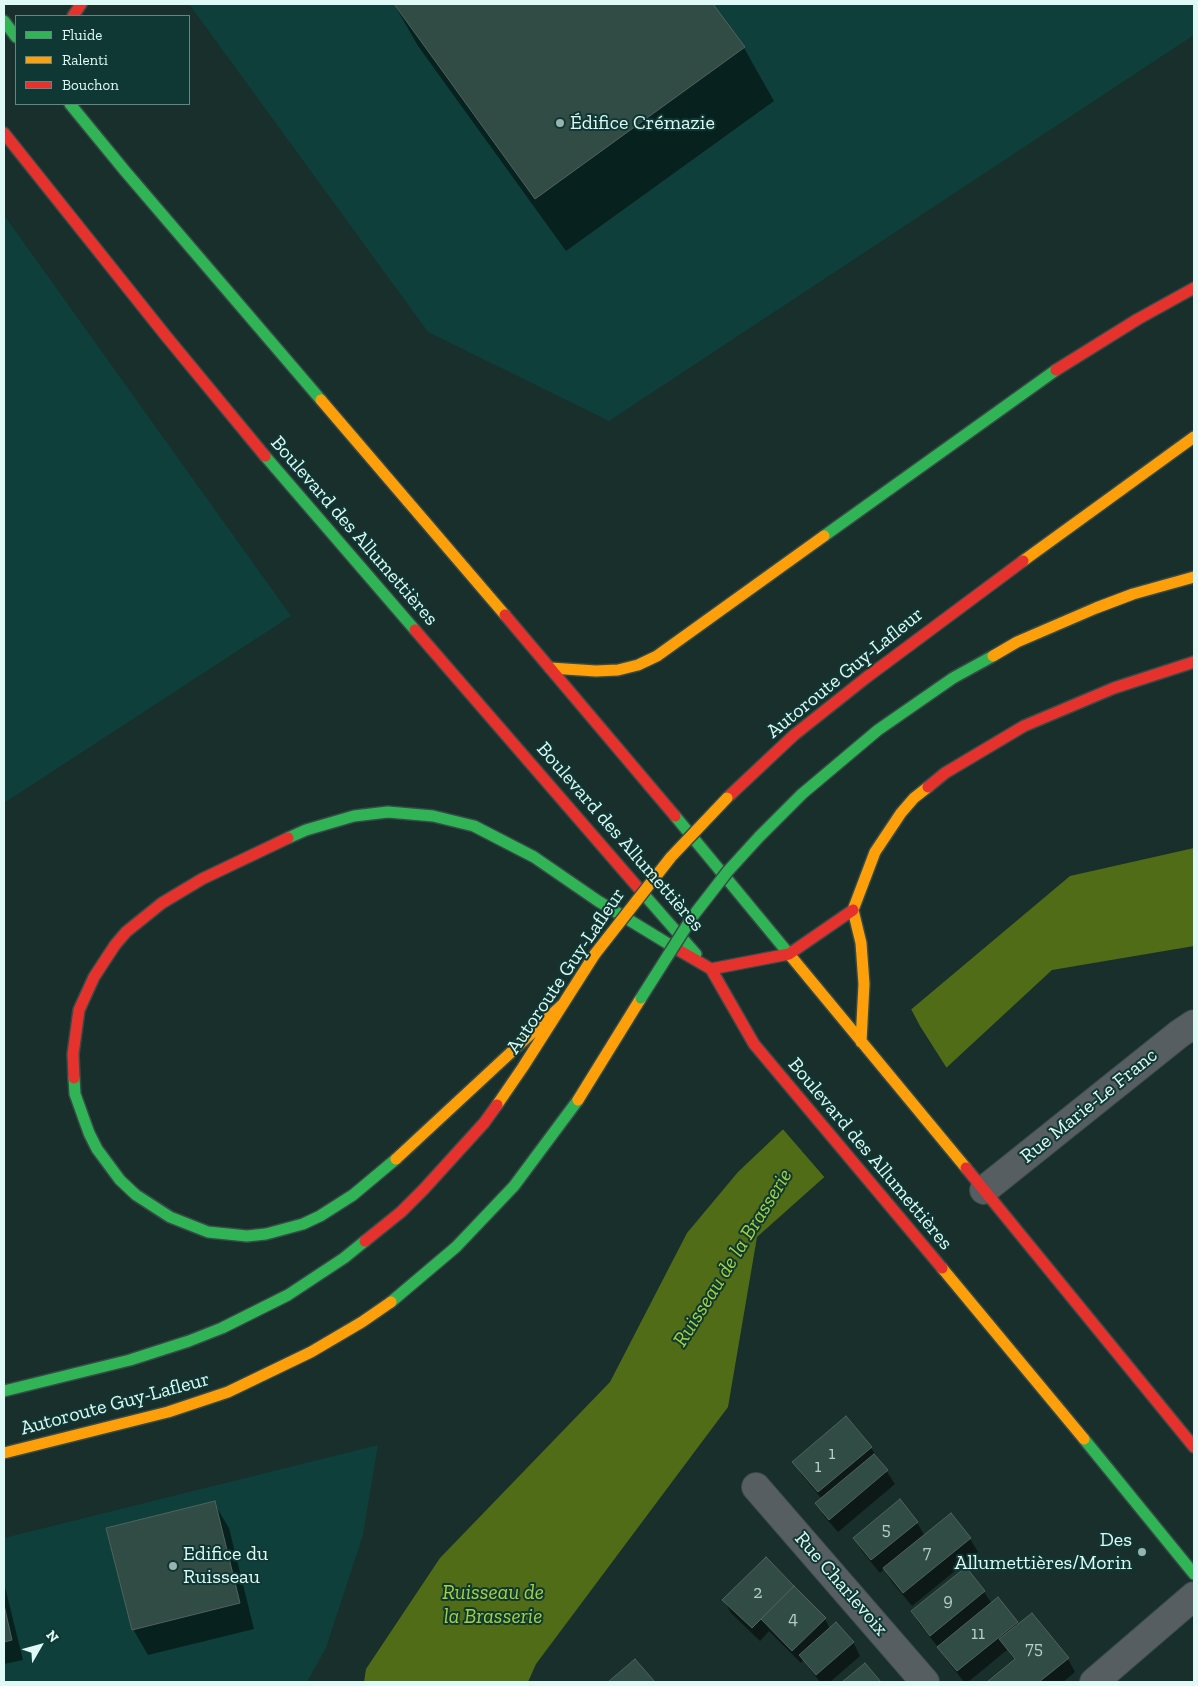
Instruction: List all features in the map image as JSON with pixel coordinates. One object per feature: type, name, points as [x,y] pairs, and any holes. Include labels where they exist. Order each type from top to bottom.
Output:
[{"type":"main road","points":[[73,15],[81,4]]},
{"type":"main road","points":[[4,21],[15,36]]},
{"type":"main road","points":[[71,105],[755,911],[1194,1447]]},
{"type":"main road","name":"Boulevard des Allumettières","points":[[4,133],[166,336],[307,506],[710,969],[754,1044],[1032,1375],[1194,1574]]},
{"type":"main road","points":[[550,668],[596,671],[618,670],[638,665],[657,656],[1041,380],[1138,319],[1194,288]]},
{"type":"main road","name":"Autoroute Guy-Lafleur","points":[[4,1391],[130,1360],[190,1341],[222,1328],[288,1295],[344,1258],[401,1212],[462,1150],[505,1095],[595,954],[625,914],[666,864],[727,798],[794,735],[882,665],[1194,437]]},
{"type":"main road","name":"Autoroute Guy-Lafleur","points":[[4,1453],[168,1412],[228,1392],[311,1352],[389,1304],[456,1247],[514,1186],[574,1107],[694,916],[728,871],[802,794],[878,730],[953,678],[1017,642],[1133,594],[1194,577]]},
{"type":"main road","points":[[861,1042],[863,963],[861,942],[854,910],[869,866],[891,826],[914,798],[946,773],[1001,739],[1055,712],[1114,688],[1194,662]]},
{"type":"main road","points":[[562,1005],[411,1146],[353,1195],[320,1216],[303,1224],[266,1234],[227,1236],[208,1232],[170,1217],[136,1195],[120,1180],[98,1149],[89,1133],[75,1094],[72,1054],[80,1010],[94,977],[126,932],[162,903],[226,867],[306,830],[354,816],[388,812],[433,816],[474,826],[534,857],[598,901],[710,969],[789,954],[854,910]]},
{"type":"street","name":"Rue Marie-Le Franc","points":[[984,1190],[1194,1024]]},
{"type":"street","name":"Rue Charlevoix","points":[[756,1487],[925,1682]]},
{"type":"street","points":[[1094,1682],[1194,1596]]},
{"type":"shaded area","points":[[189,4],[1194,4],[1194,35],[609,421],[428,332]]},
{"type":"shaded area","points":[[4,215],[291,616],[4,803]]},
{"type":"shaded area","points":[[378,1445],[363,1535],[326,1648],[307,1682],[4,1682],[4,1538]]},
{"type":"water","name":"Ruisseau de la Brasserie","points":[[1194,848],[1194,946],[1052,970],[931,1082],[757,1237],[728,1407],[536,1664],[528,1682],[364,1682],[366,1669],[440,1558],[610,1382],[687,1233],[738,1172],[895,1023],[1070,876]]},
{"type":"pier","points":[[910,1007],[948,1070],[826,1179],[781,1127]]},
{"type":"building","name":"Édifice Crémazie","points":[[394,4],[713,4],[745,47],[535,199]]},
{"type":"building","points":[[846,1416],[872,1447],[818,1492],[792,1462]]},
{"type":"building","points":[[874,1454],[888,1470],[829,1520],[815,1503]]},
{"type":"building","points":[[900,1499],[918,1522],[871,1560],[853,1538]]},
{"type":"building","name":"Edifice du Ruisseau","points":[[215,1501],[240,1603],[132,1630],[106,1528]]},
{"type":"building","points":[[951,1513],[971,1538],[903,1593],[883,1568]]},
{"type":"building","points":[[766,1557],[794,1586],[752,1628],[722,1600]]},
{"type":"building","points":[[966,1567],[985,1591],[930,1636],[911,1611]]},
{"type":"building","points":[[794,1586],[826,1618],[792,1651],[761,1619]]},
{"type":"building","points":[[998,1597],[1018,1622],[957,1671],[937,1647]]},
{"type":"building","points":[[4,1605],[12,1640],[4,1642]]},
{"type":"building","points":[[1032,1613],[1069,1658],[1039,1682],[987,1682],[1015,1659],[999,1639]]},
{"type":"building","points":[[836,1622],[854,1642],[816,1675],[799,1655]]},
{"type":"building","points":[[635,1659],[655,1682],[608,1682]]},
{"type":"building","points":[[865,1663],[881,1682],[842,1682]]},
{"type":"traffic: fast","points":[[4,21],[15,36]]},
{"type":"traffic: fast","points":[[71,105],[321,400]]},
{"type":"traffic: fast","points":[[824,536],[1056,370]]},
{"type":"traffic: fast","points":[[265,456],[415,630]]},
{"type":"traffic: fast","points":[[759,837],[802,794],[878,730],[953,678],[993,656]]},
{"type":"traffic: fast","points":[[288,838],[306,830],[354,816],[388,812],[433,816],[474,826],[534,857],[598,901],[675,948]]},
{"type":"traffic: fast","points":[[675,816],[789,954]]},
{"type":"traffic: fast","points":[[641,998],[693,916],[728,871],[759,837]]},
{"type":"traffic: fast","points":[[641,891],[696,954]]},
{"type":"traffic: fast","points":[[74,1078],[75,1094],[89,1133],[97,1149],[120,1180],[136,1195],[170,1217],[208,1232],[247,1236],[266,1234],[303,1224],[320,1216],[353,1195],[396,1159]]},
{"type":"traffic: fast","points":[[391,1302],[456,1247],[514,1186],[578,1100]]},
{"type":"traffic: fast","points":[[4,1391],[130,1360],[222,1328],[288,1295],[344,1258],[365,1241]]},
{"type":"traffic: fast","points":[[1084,1439],[1194,1574]]},
{"type":"traffic: slow","points":[[321,400],[505,615]]},
{"type":"traffic: slow","points":[[1023,561],[1194,437]]},
{"type":"traffic: slow","points":[[550,668],[596,671],[618,670],[638,665],[657,656],[824,536]]},
{"type":"traffic: slow","points":[[993,656],[1017,642],[1096,608],[1133,594],[1194,577]]},
{"type":"traffic: slow","points":[[861,1042],[864,984],[861,943],[853,910],[875,852],[901,813],[914,798],[928,787]]},
{"type":"traffic: slow","points":[[595,954],[671,857],[727,798]]},
{"type":"traffic: slow","points":[[497,1105],[595,954]]},
{"type":"traffic: slow","points":[[789,954],[966,1168]]},
{"type":"traffic: slow","points":[[578,1100],[641,998]]},
{"type":"traffic: slow","points":[[396,1159],[562,1005]]},
{"type":"traffic: slow","points":[[942,1268],[1084,1439]]},
{"type":"traffic: slow","points":[[4,1453],[168,1412],[228,1392],[311,1352],[362,1322],[391,1302]]},
{"type":"traffic: jam","points":[[74,15],[81,4]]},
{"type":"traffic: jam","points":[[4,133],[166,336],[265,456]]},
{"type":"traffic: jam","points":[[1056,370],[1138,319],[1194,288]]},
{"type":"traffic: jam","points":[[727,798],[794,735],[867,677],[1023,561]]},
{"type":"traffic: jam","points":[[505,615],[675,816]]},
{"type":"traffic: jam","points":[[415,630],[641,891]]},
{"type":"traffic: jam","points":[[928,787],[945,773],[1024,726],[1114,688],[1194,662]]},
{"type":"traffic: jam","points":[[74,1078],[73,1054],[79,1010],[94,977],[126,932],[162,903],[202,879],[288,838]]},
{"type":"traffic: jam","points":[[675,948],[711,969],[789,954],[853,910]]},
{"type":"traffic: jam","points":[[711,969],[754,1044],[942,1268]]},
{"type":"traffic: jam","points":[[365,1241],[401,1212],[424,1189],[484,1123],[497,1105]]},
{"type":"traffic: jam","points":[[966,1168],[1194,1447]]},
{"type":"place","name":"Édifice Crémazie","points":[[560,123]]},
{"type":"place","name":"Des Allumettières/Morin","points":[[1142,1552]]},
{"type":"place","name":"Edifice du Ruisseau","points":[[173,1566]]}]
